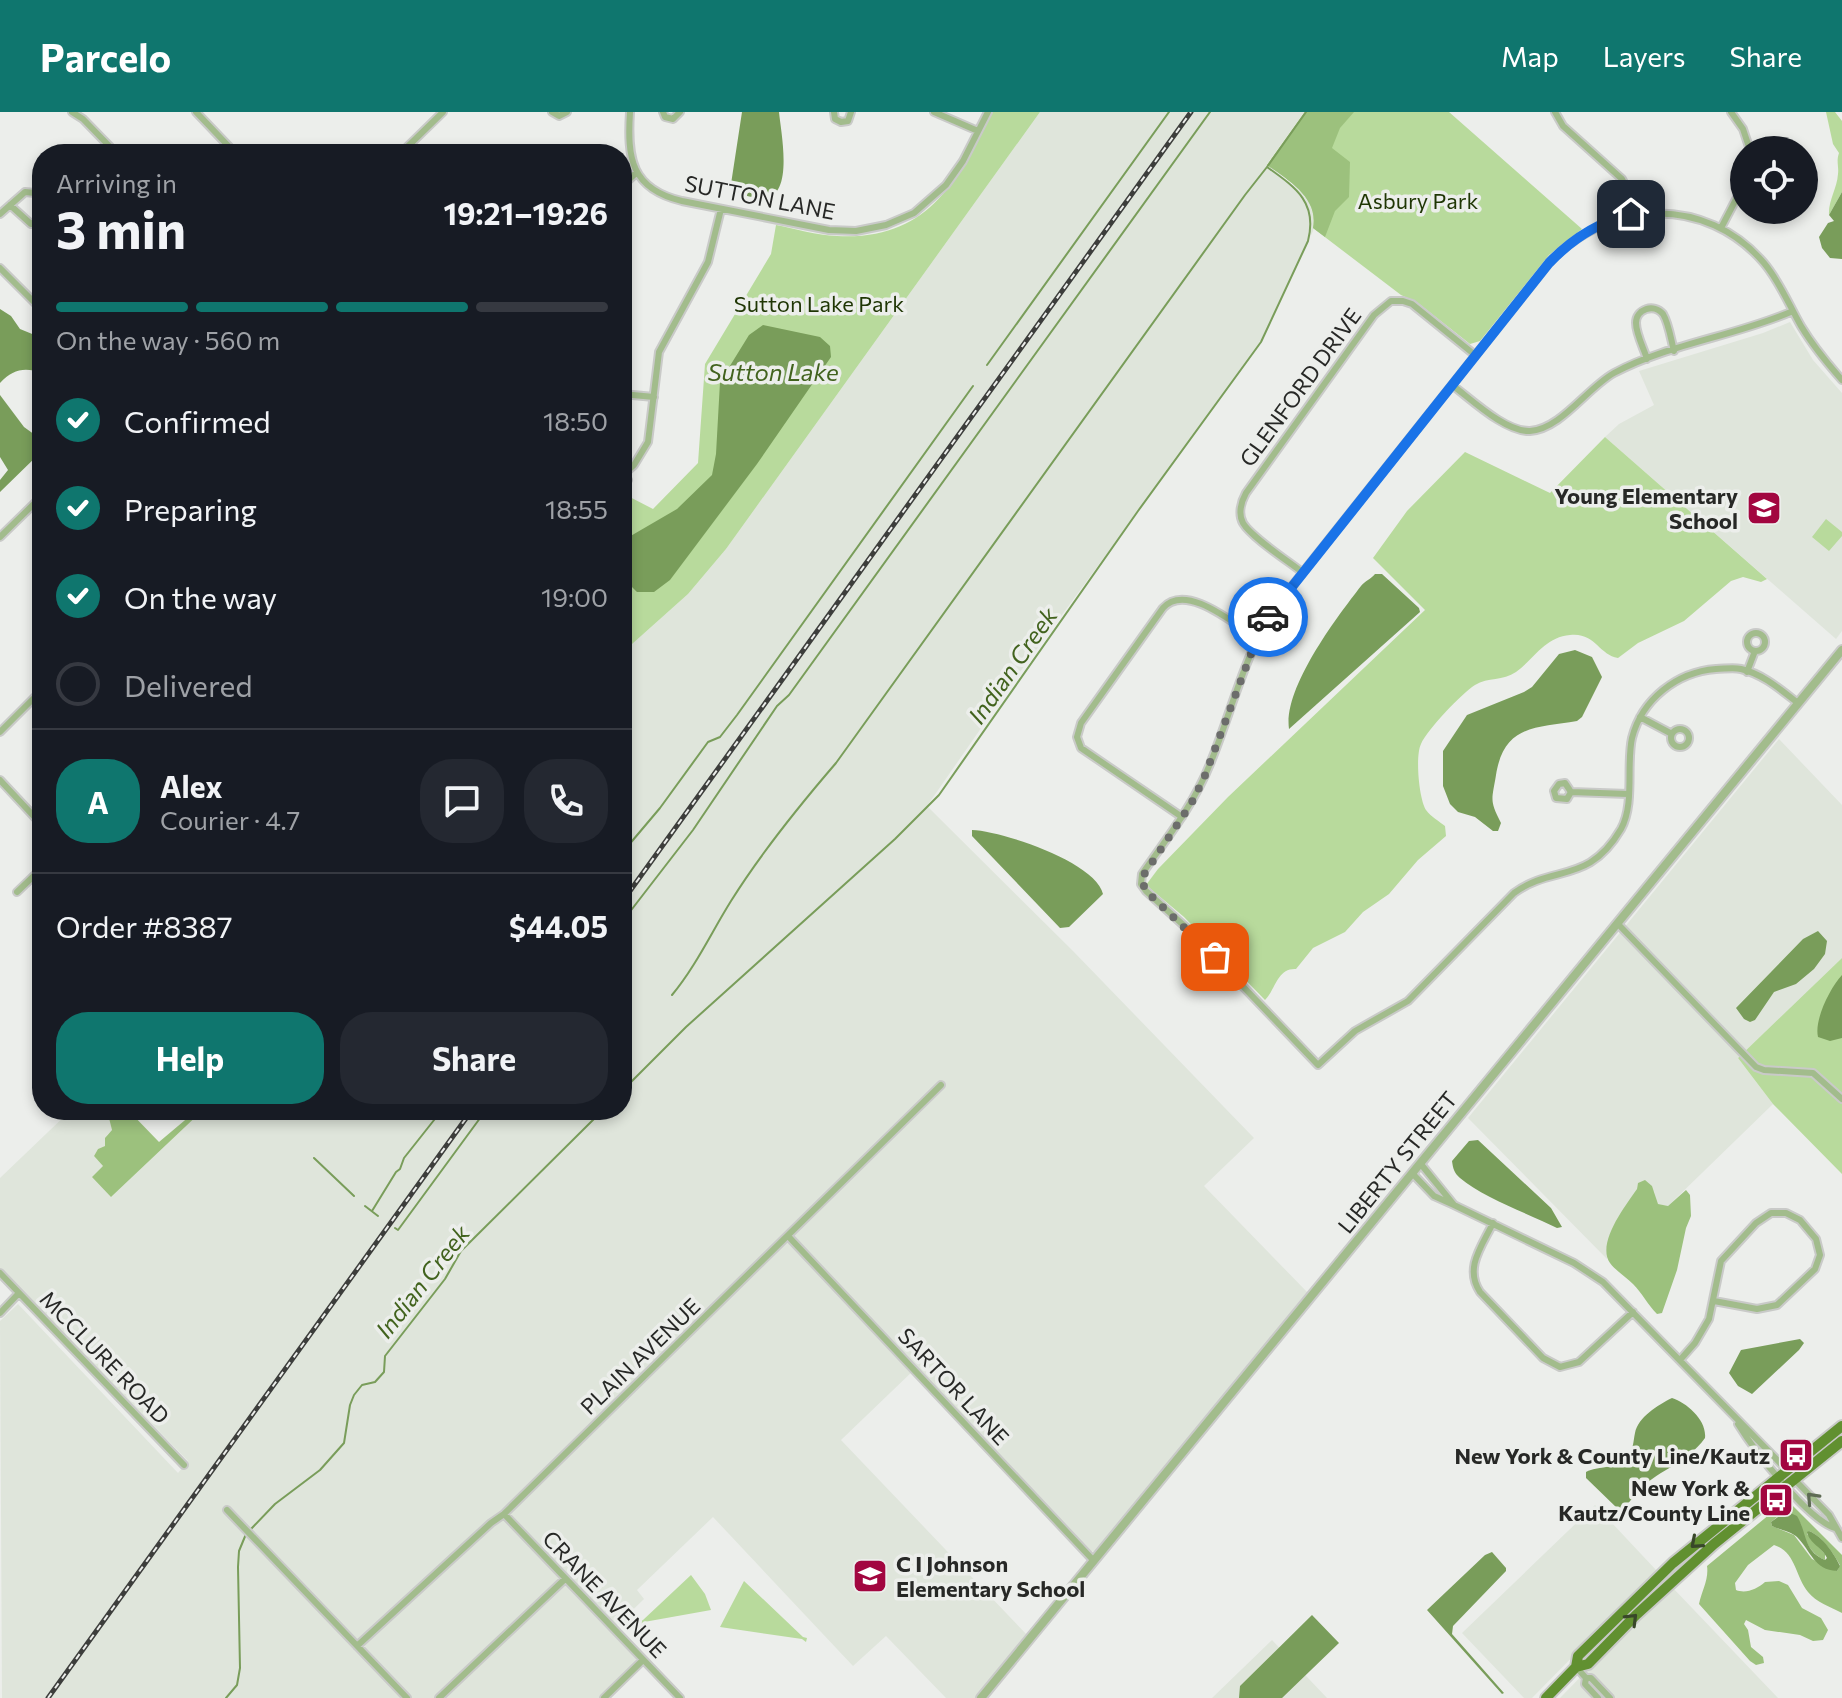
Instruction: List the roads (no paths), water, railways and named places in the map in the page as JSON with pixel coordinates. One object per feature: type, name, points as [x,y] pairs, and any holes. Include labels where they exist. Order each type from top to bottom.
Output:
[{"type":"main road","points":[[1576,1667],[1578,1656],[1643,1591],[1782,1472],[1842,1426]]},
{"type":"main road","points":[[1546,1698],[1576,1667],[1588,1664],[1687,1568],[1842,1441]]},
{"type":"street","points":[[72,112],[107,144]]},
{"type":"street","points":[[196,112],[226,144]]},
{"type":"street","points":[[410,144],[443,112]]},
{"type":"street","points":[[552,112],[559,116],[567,112]]},
{"type":"street","points":[[629,144],[630,112]]},
{"type":"street","points":[[663,112],[665,117],[673,119],[680,112]]},
{"type":"street","points":[[834,112],[835,119],[841,122],[848,121],[851,112]]},
{"type":"street","points":[[934,112],[978,131]]},
{"type":"street","name":"SUTTON LANE","points":[[636,173],[653,190],[667,197],[721,209],[843,231],[886,225],[914,213],[938,194],[955,174],[988,112]]},
{"type":"street","points":[[1555,112],[1563,126],[1622,179],[1631,214]]},
{"type":"street","points":[[1731,112],[1745,136]]},
{"type":"street","points":[[632,157],[636,173],[632,177]]},
{"type":"street","points":[[0,214],[28,191],[32,194]]},
{"type":"street","points":[[10,205],[32,224]]},
{"type":"street","points":[[632,466],[648,442],[659,352],[708,262],[721,209]]},
{"type":"street","points":[[1721,228],[1730,211]]},
{"type":"street","points":[[1798,703],[1769,681],[1739,668],[1688,675],[1660,692],[1640,717],[1631,744],[1628,794],[1622,827],[1591,864],[1514,893],[1411,999],[1355,1031],[1318,1065],[1141,884],[1142,874],[1182,817],[1211,764],[1257,638],[1273,610],[1549,263],[1588,230],[1631,214],[1658,212],[1681,214],[1721,228],[1761,260],[1775,278],[1814,346],[1842,380]]},
{"type":"street","points":[[0,269],[32,300]]},
{"type":"street","name":"GLENFORD DRIVE","points":[[1302,572],[1248,529],[1241,518],[1241,505],[1246,493],[1374,315],[1391,301],[1408,302],[1475,355]]},
{"type":"street","points":[[1647,359],[1636,325],[1638,315],[1646,309],[1655,308],[1663,314],[1674,351]]},
{"type":"street","points":[[1452,385],[1507,425],[1528,431],[1551,424],[1605,378],[1647,359],[1754,327],[1793,311]]},
{"type":"street","points":[[632,395],[654,397]]},
{"type":"street","points":[[0,537],[32,506]]},
{"type":"street","points":[[1182,817],[1081,748],[1077,737],[1081,723],[1163,608],[1173,600],[1192,599],[1257,638]]},
{"type":"street","name":"LIBERTY STREET","points":[[981,1698],[1842,650]]},
{"type":"street","points":[[1747,672],[1755,651]]},
{"type":"street","points":[[0,732],[32,700]]},
{"type":"street","points":[[1640,717],[1672,734]]},
{"type":"street","points":[[0,780],[32,814]]},
{"type":"street","points":[[1571,792],[1628,794]]},
{"type":"street","points":[[17,892],[32,878]]},
{"type":"street","points":[[1617,923],[1756,1067],[1813,1073],[1842,1099]]},
{"type":"street","name":"PLAIN AVENUE","points":[[357,1646],[504,1514],[941,1085]]},
{"type":"street","points":[[1420,1163],[1454,1205]]},
{"type":"street","points":[[1412,1173],[1434,1196],[1574,1263],[1603,1282],[1734,1418],[1755,1449],[1829,1515],[1842,1538]]},
{"type":"street","points":[[1680,1360],[1704,1330],[1725,1255],[1764,1216],[1778,1212],[1793,1215],[1816,1239],[1820,1255],[1815,1269],[1777,1305],[1757,1309],[1714,1301]]},
{"type":"street","points":[[1493,1223],[1474,1264],[1473,1279],[1480,1292],[1548,1362],[1566,1367],[1579,1362],[1633,1312]]},
{"type":"street","name":"SARTOR LANE","points":[[788,1236],[1094,1561]]},
{"type":"street","name":"MCCLURE ROAD","points":[[0,1273],[184,1465]]},
{"type":"street","points":[[0,1313],[19,1293]]},
{"type":"street","points":[[227,1510],[407,1698]]},
{"type":"street","name":"CRANE AVENUE","points":[[504,1514],[680,1698]]},
{"type":"street","points":[[1835,1528],[1842,1520]]},
{"type":"street","points":[[439,1698],[565,1579]]},
{"type":"street","points":[[604,1698],[643,1660]]},
{"type":"street","points":[[1576,1667],[1610,1698]]},
{"type":"street","points":[[1586,1678],[1585,1684],[1598,1698]]},
{"type":"water","points":[[742,112],[779,112],[784,166],[778,190],[770,197],[746,196],[731,184]]},
{"type":"water","points":[[1842,192],[1842,259],[1830,258],[1822,248],[1819,237],[1828,223],[1834,221],[1829,215]]},
{"type":"water","points":[[0,309],[11,316],[20,329],[32,334],[32,370],[20,370],[0,383]]},
{"type":"water","name":"Sutton Lake","points":[[763,325],[820,337],[830,346],[831,357],[757,464],[670,580],[654,592],[637,592],[632,587],[632,535],[677,509],[712,475],[720,382],[749,335]]},
{"type":"water","points":[[0,395],[32,433],[32,461],[0,492],[0,480],[8,470],[0,457]]},
{"type":"water","points":[[1375,574],[1382,574],[1420,612],[1289,729],[1289,712],[1294,694],[1314,654],[1361,586]]},
{"type":"water","points":[[1575,650],[1592,657],[1602,677],[1582,717],[1577,721],[1524,732],[1506,746],[1500,758],[1493,795],[1493,804],[1501,823],[1498,831],[1493,831],[1475,817],[1458,812],[1450,804],[1443,786],[1443,751],[1467,715],[1524,692],[1532,687],[1559,654]]},
{"type":"water","points":[[972,830],[1004,836],[1046,850],[1084,871],[1097,882],[1103,894],[1069,927],[1060,928],[972,836]]},
{"type":"water","points":[[1818,931],[1827,941],[1825,954],[1814,969],[1796,984],[1774,992],[1755,1020],[1750,1022],[1744,1019],[1736,1008],[1803,939]]},
{"type":"water","points":[[1842,975],[1842,1038],[1830,1041],[1818,1037],[1818,1022],[1828,996]]},
{"type":"water","points":[[1478,1140],[1551,1208],[1562,1227],[1557,1228],[1493,1198],[1458,1176],[1452,1161],[1469,1141]]},
{"type":"water","points":[[1800,1339],[1804,1343],[1799,1350],[1752,1394],[1738,1386],[1729,1373],[1741,1350]]},
{"type":"water","points":[[1672,1398],[1695,1413],[1703,1425],[1705,1438],[1690,1454],[1648,1482],[1628,1504],[1618,1509],[1586,1478],[1586,1472],[1622,1461],[1631,1451],[1640,1422]]},
{"type":"water","points":[[1786,1511],[1797,1516],[1809,1546],[1825,1560],[1825,1554],[1807,1532],[1814,1533],[1827,1546],[1840,1566],[1837,1571],[1818,1563],[1795,1535],[1772,1526],[1771,1522]]},
{"type":"water","points":[[1492,1552],[1506,1571],[1453,1626],[1452,1634],[1502,1694],[1427,1610],[1485,1555]]},
{"type":"water","points":[[1312,1615],[1339,1643],[1282,1698],[1239,1698],[1240,1686]]},
{"type":"waterway","points":[[987,365],[1169,112]]},
{"type":"waterway","points":[[632,909],[693,830],[777,706],[789,695],[1210,112]]},
{"type":"waterway","points":[[1267,167],[1306,112]]},
{"type":"waterway","name":"Indian Creek","points":[[632,1081],[686,1027],[895,839],[939,795],[1261,342],[1308,241],[1310,227],[1310,216],[1302,197],[1277,174],[1267,167],[1245,195],[836,763],[755,865],[689,973],[672,995]]},
{"type":"waterway","points":[[632,841],[708,742],[720,737],[737,715],[973,386]]},
{"type":"waterway","points":[[372,1211],[404,1158],[434,1120]]},
{"type":"waterway","points":[[395,1228],[398,1230],[479,1120]]},
{"type":"waterway","name":"Indian Creek","points":[[251,1529],[275,1504],[320,1470],[344,1443],[354,1395],[362,1385],[375,1382],[384,1372],[385,1356],[445,1279],[461,1251],[593,1120]]},
{"type":"waterway","points":[[314,1158],[354,1196]]},
{"type":"waterway","points":[[365,1206],[378,1216]]},
{"type":"waterway","name":"Indian Creek","points":[[226,1698],[237,1685],[240,1668],[238,1567],[239,1551],[246,1534]]},
{"type":"railway","points":[[632,888],[1191,112]]},
{"type":"railway","points":[[48,1698],[465,1120]]},
{"type":"place","name":"Young Elementary School","points":[[1764,508]]},
{"type":"place","name":"New York & County Line/Kautz","points":[[1796,1455]]},
{"type":"place","name":"New York & Kautz/County Line","points":[[1776,1500]]},
{"type":"place","name":"C I Johnson Elementary School","points":[[870,1576]]},
{"type":"park label","name":"Asbury Park","points":[[1418,200]]},
{"type":"park label","name":"Sutton Lake Park","points":[[819,303]]}]
